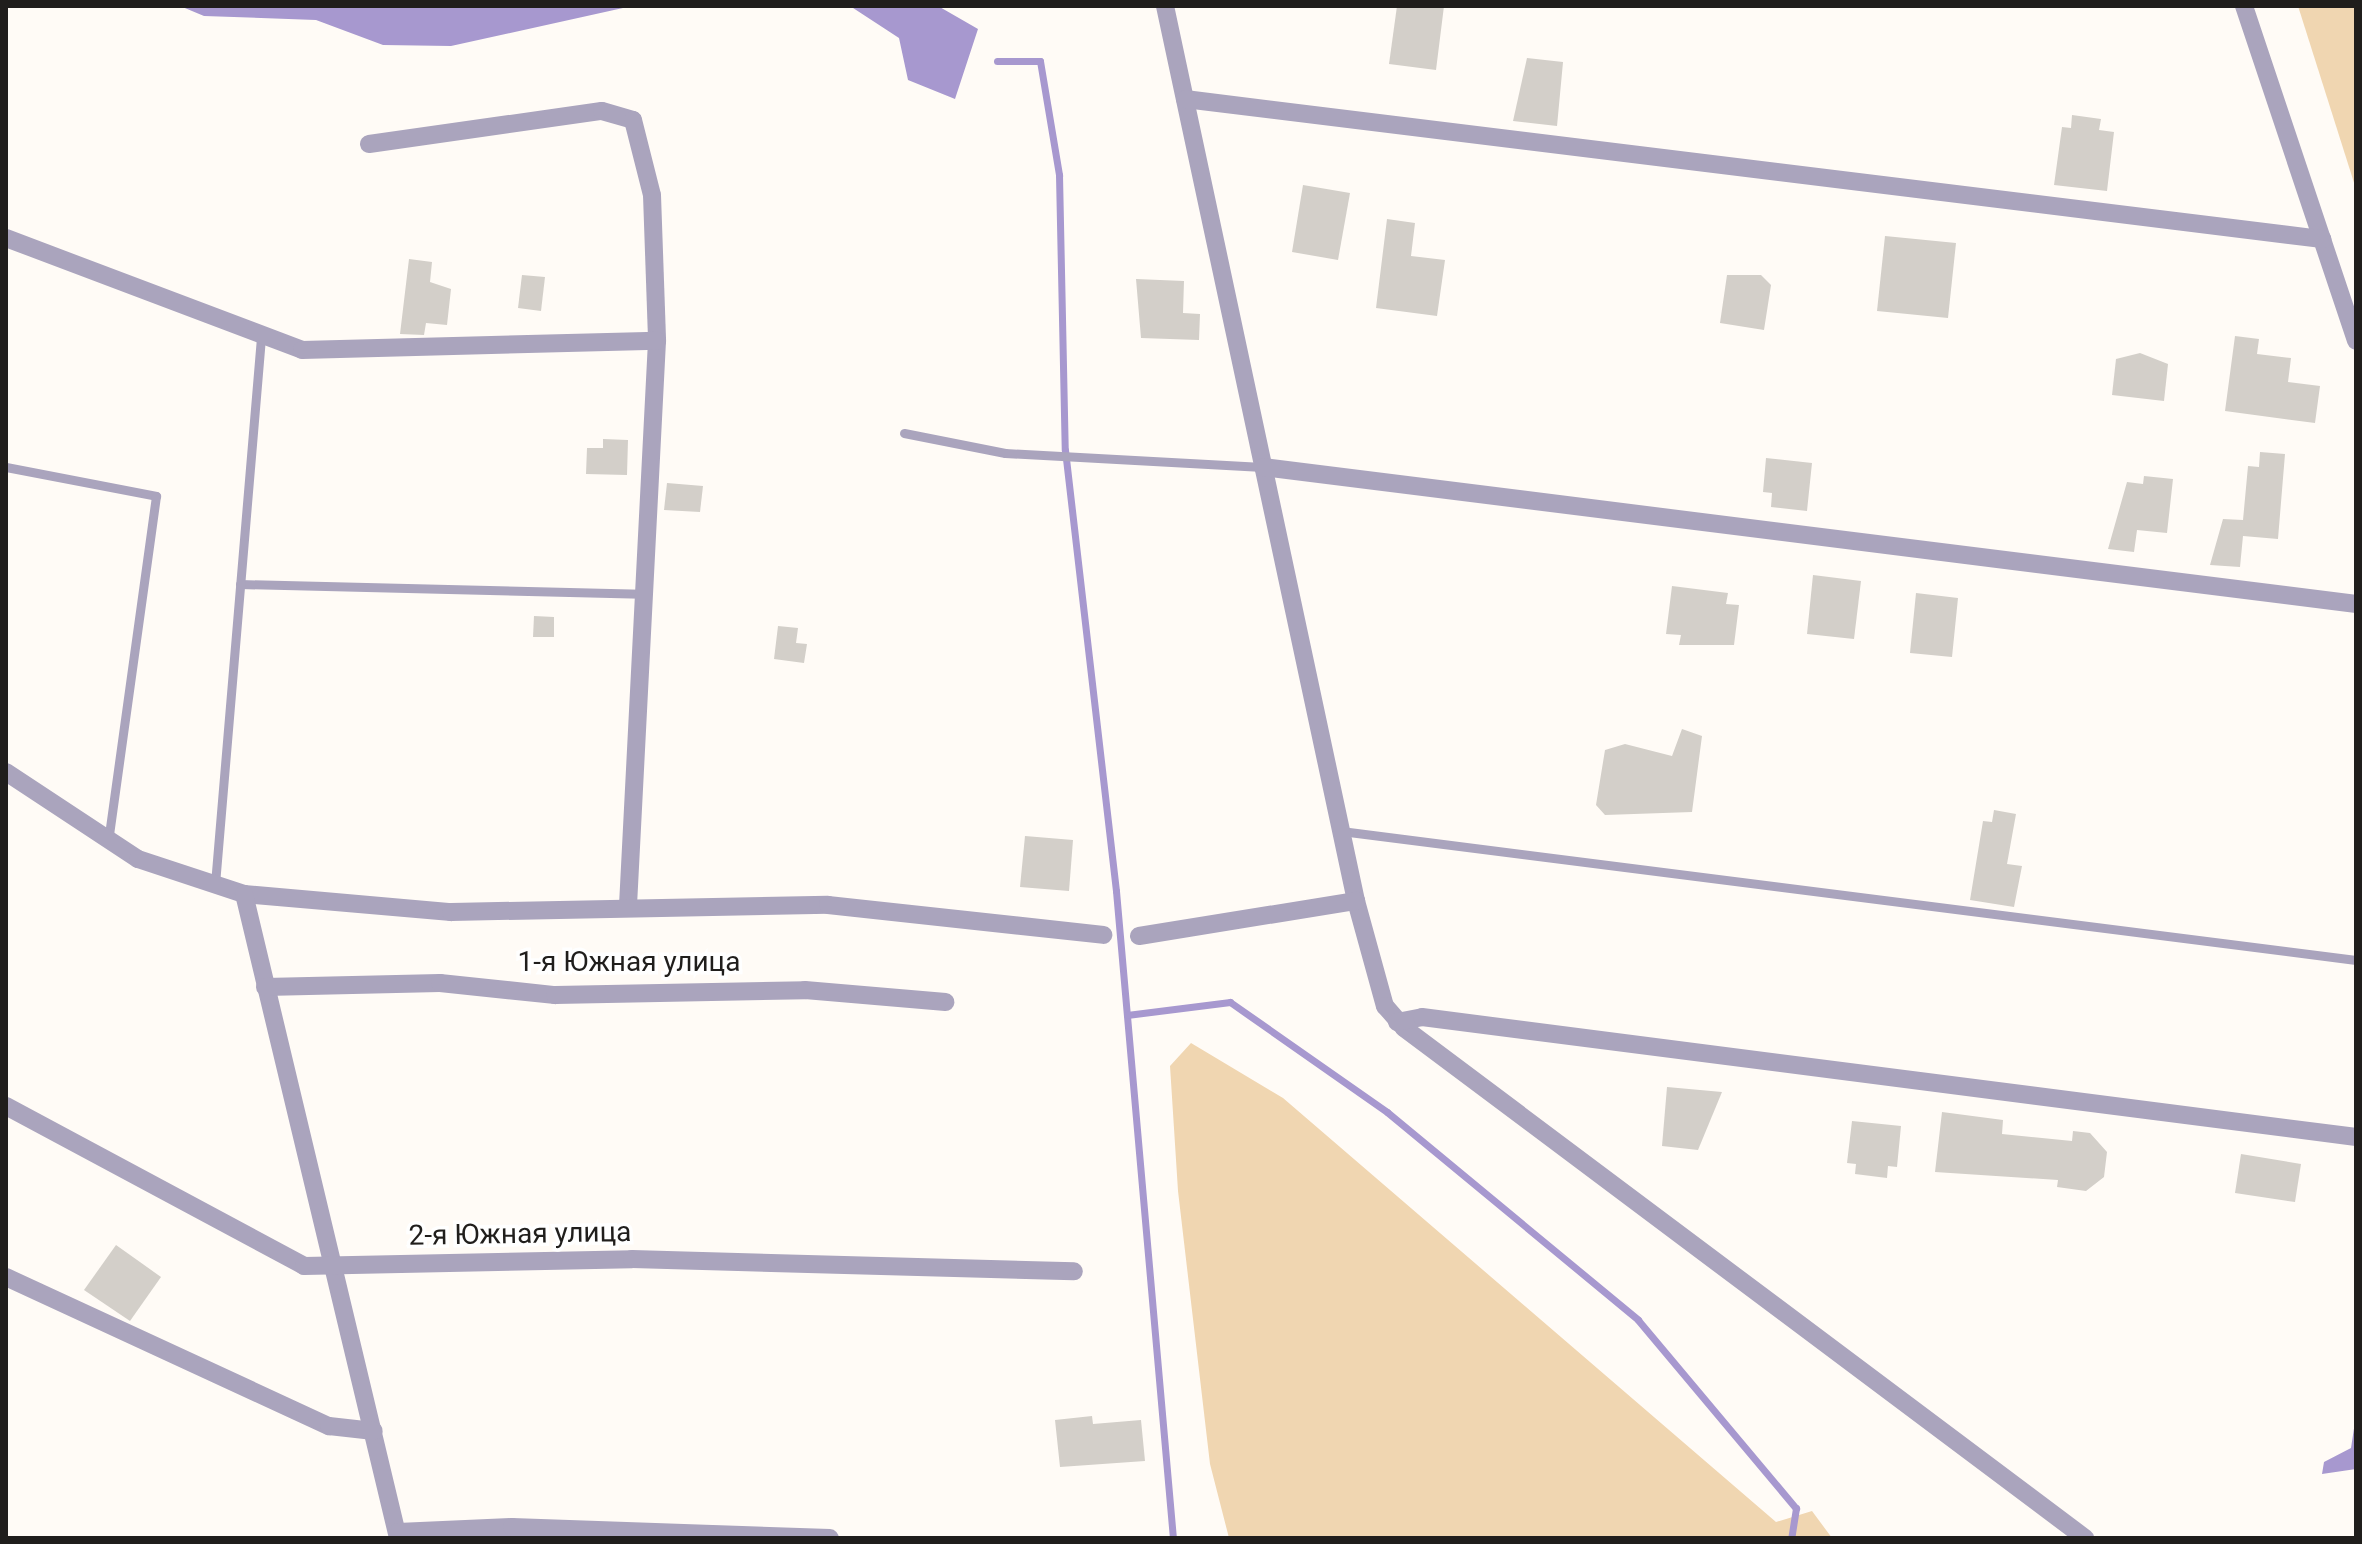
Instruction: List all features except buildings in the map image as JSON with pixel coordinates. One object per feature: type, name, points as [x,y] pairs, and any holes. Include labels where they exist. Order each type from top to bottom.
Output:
[{"type":"street","points":[[1165,6],[1356,901],[1380,992],[1397,1022],[2085,1538]]},
{"type":"street","points":[[2244,6],[2356,341]]},
{"type":"street","points":[[1185,99],[2322,239]]},
{"type":"street","points":[[369,144],[602,111],[633,120],[652,195],[657,341],[641,594],[628,905]]},
{"type":"street","points":[[6,238],[302,350],[657,341]]},
{"type":"street","points":[[1263,467],[2356,604]]},
{"type":"street","points":[[6,772],[108,843],[215,888],[244,894],[451,912],[628,905],[828,905],[1103,935]]},
{"type":"street","points":[[244,894],[330,1268],[374,1431],[398,1535],[512,1527],[830,1538]]},
{"type":"street","points":[[1139,936],[1356,901]]},
{"type":"street","name":"1-я Южная улица","points":[[265,987],[440,983],[555,995],[805,990],[945,1002]]},
{"type":"street","points":[[1397,1022],[1422,1017],[2356,1137]]},
{"type":"street","name":"2-я Южная улица","points":[[6,1106],[304,1266],[330,1268],[632,1259],[1074,1271]]},
{"type":"street","points":[[6,1277],[329,1426],[374,1431]]},
{"type":"lane","points":[[215,888],[261,337]]},
{"type":"lane","points":[[904,433],[1005,453],[1263,467]]},
{"type":"lane","points":[[6,467],[156,496],[108,843]]},
{"type":"lane","points":[[240,584],[641,594]]},
{"type":"lane","points":[[1341,831],[2356,960]]},
{"type":"shaded area","points":[[180,6],[632,6],[451,46],[383,45],[316,20],[204,16]]},
{"type":"shaded area","points":[[850,6],[938,6],[978,29],[955,99],[908,80],[899,38]]},
{"type":"shaded area","points":[[2298,6],[2356,6],[2356,189]]},
{"type":"shaded area","points":[[1191,1043],[1283,1098],[1776,1522],[1812,1511],[1832,1538],[1229,1538],[1210,1464],[1178,1191],[1170,1066]]},
{"type":"shaded area","points":[[2356,1415],[2356,1469],[2322,1474],[2324,1462],[2351,1448]]},
{"type":"waterway","points":[[997,61],[1040,61],[1059,175],[1065,450],[1116,891],[1173,1538]]},
{"type":"waterway","points":[[1127,1015],[1230,1002],[1387,1112],[1638,1320],[1796,1508],[1791,1538]]}]
